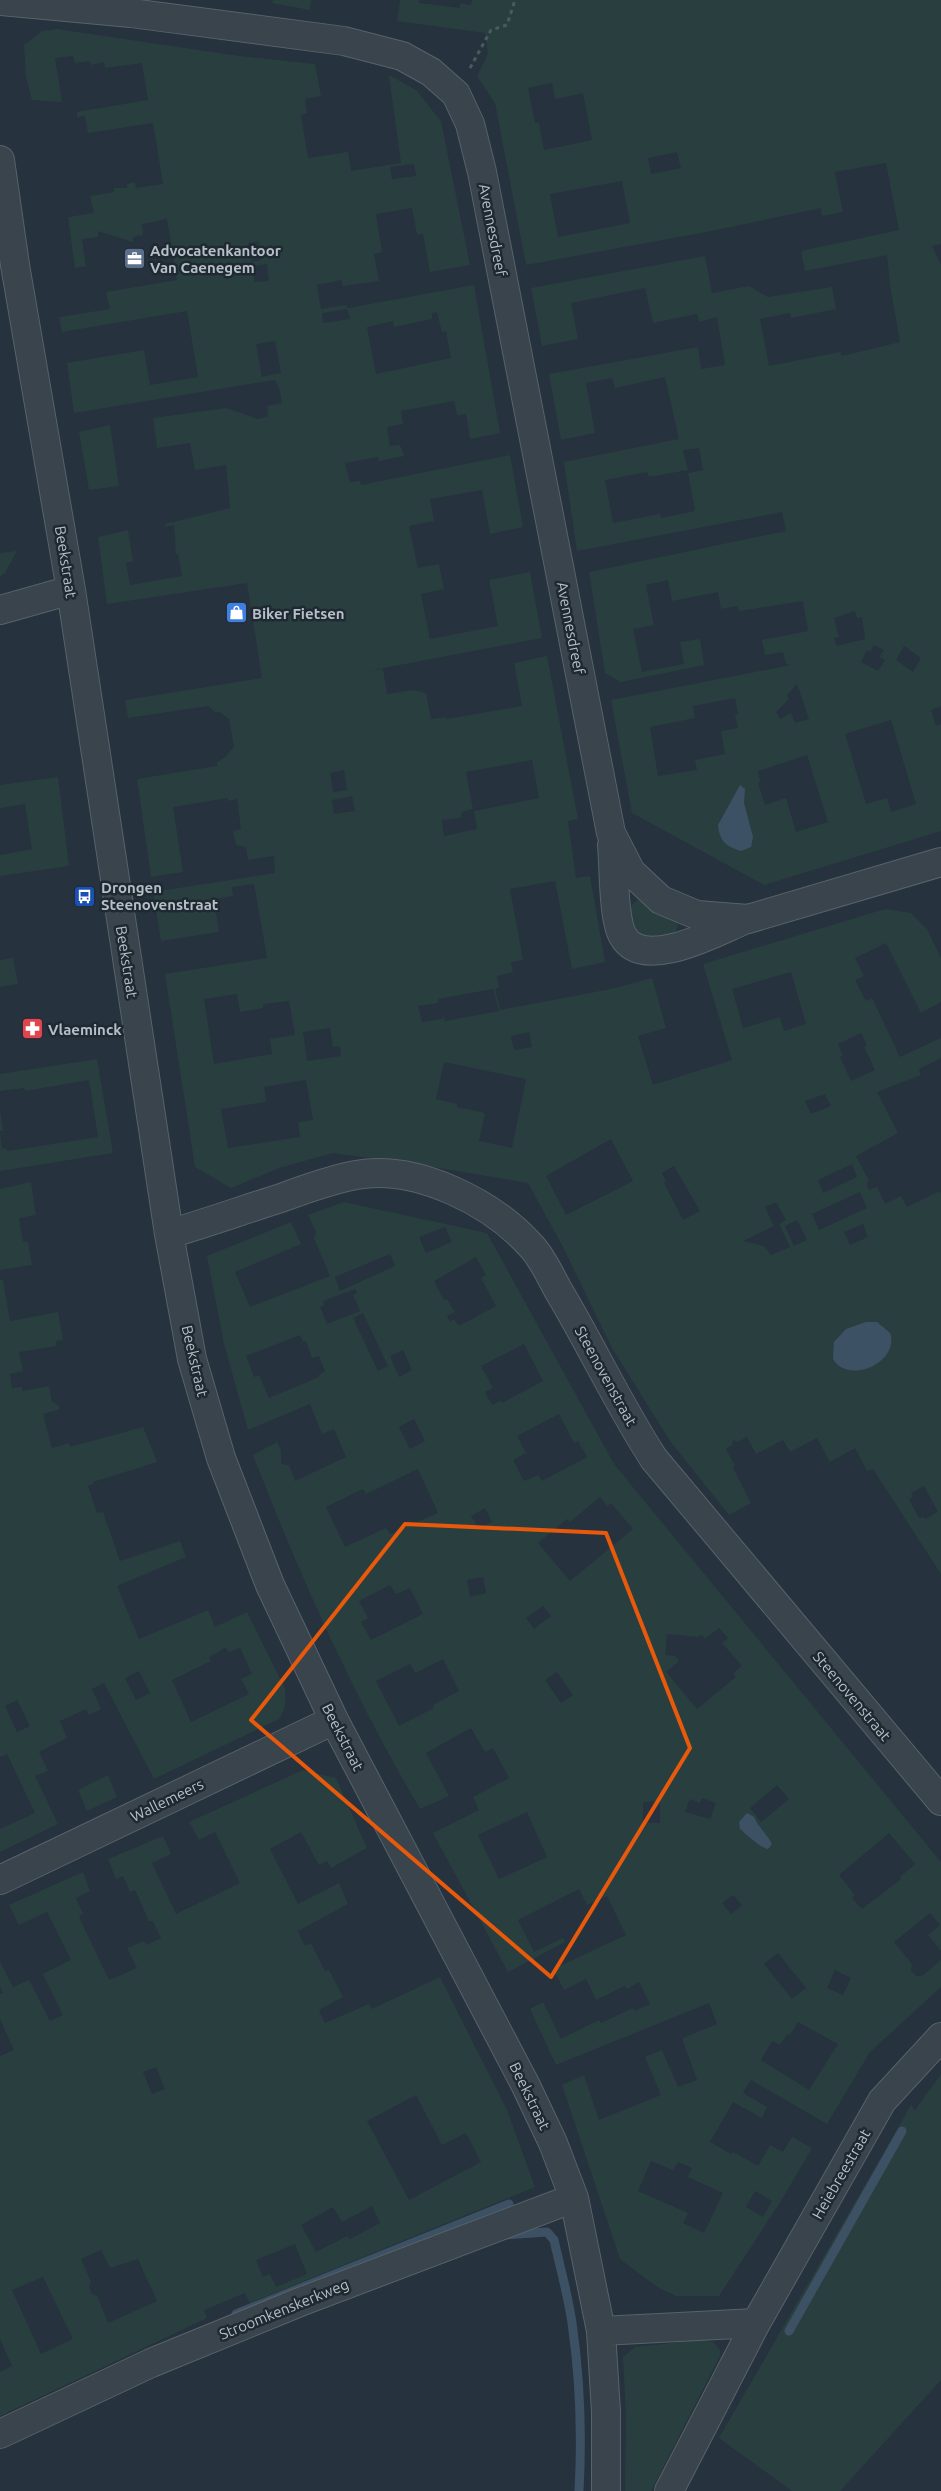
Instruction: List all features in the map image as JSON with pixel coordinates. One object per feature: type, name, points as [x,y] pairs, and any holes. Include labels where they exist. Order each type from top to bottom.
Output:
[{"type":"street","name":"Avennesdreef","points":[[0,1],[131,13],[344,41],[402,56],[431,72],[456,94],[470,124],[482,172],[611,833],[617,917],[623,937],[635,947],[650,952],[679,948],[748,919],[938,871]]},
{"type":"street","name":"Beekstraat","points":[[0,160],[7,266],[71,590],[169,1234],[192,1360],[220,1458],[270,1585],[334,1720],[526,2086],[553,2143],[574,2198],[601,2331],[606,2412],[606,2491]]},
{"type":"street","points":[[0,610],[71,590]]},
{"type":"street","name":"Avennesdreef","points":[[611,833],[631,872],[661,900],[697,915],[748,919]]},
{"type":"street","name":"Steenovenstraat","points":[[169,1234],[329,1181],[358,1174],[393,1175],[422,1179],[462,1193],[497,1215],[533,1247],[570,1310],[628,1419],[654,1459],[941,1801]]},
{"type":"street","name":"Wallemeers","points":[[0,1880],[334,1720]]},
{"type":"street","name":"Heiebreestraat","points":[[670,2491],[756,2323],[882,2101],[941,2037]]},
{"type":"street","name":"Stroomkenskerkweg","points":[[0,2434],[151,2363],[300,2302],[574,2198]]},
{"type":"street","points":[[601,2331],[756,2323]]},
{"type":"path","points":[[456,94],[491,30],[507,25],[516,0]]},
{"type":"highlighted area","points":[[405,1524],[606,1533],[690,1748],[551,1977],[251,1720]]},
{"type":"green space","points":[[273,0],[311,0],[310,10],[272,3]]},
{"type":"green space","points":[[400,0],[419,0],[419,3],[460,8],[460,3],[471,5],[472,0],[941,0],[941,244],[932,246],[941,265],[941,706],[931,710],[936,726],[941,724],[941,831],[764,885],[632,813],[611,700],[791,665],[786,664],[783,652],[765,655],[762,640],[808,631],[803,601],[739,611],[737,606],[721,609],[718,592],[672,601],[668,580],[646,585],[654,625],[633,629],[642,672],[684,664],[680,642],[700,639],[704,665],[621,682],[605,673],[589,572],[786,531],[782,512],[577,551],[564,462],[679,439],[665,377],[615,388],[612,378],[586,383],[595,433],[561,440],[549,374],[698,347],[701,369],[725,365],[717,317],[699,322],[697,314],[653,323],[645,288],[571,303],[578,339],[542,346],[531,288],[705,256],[712,293],[749,286],[768,297],[832,287],[836,309],[791,318],[790,313],[760,319],[769,366],[840,352],[842,356],[900,342],[887,255],[805,271],[801,251],[899,230],[886,163],[835,172],[843,212],[822,216],[821,208],[706,232],[526,265],[495,103],[477,76],[488,54],[485,33],[397,21]],"holes":[[[552,83],[555,99],[583,93],[592,140],[544,150],[539,123],[535,123],[528,88]],[[677,152],[681,168],[651,174],[648,158]],[[622,181],[630,223],[558,237],[550,194]],[[699,448],[703,470],[688,473],[695,511],[661,518],[660,514],[613,523],[605,480],[647,472],[649,477],[688,470],[683,450]],[[855,611],[857,618],[862,617],[865,639],[837,646],[834,638],[839,637],[834,618]],[[874,645],[884,650],[879,657],[885,660],[878,671],[861,662],[867,650],[870,652]],[[904,646],[921,658],[913,672],[896,660]],[[797,684],[809,719],[795,723],[791,713],[780,719],[776,712],[789,699],[787,695]],[[735,698],[738,714],[735,715],[738,728],[721,731],[725,754],[695,760],[697,770],[658,776],[650,727],[695,718],[693,706]],[[891,720],[916,804],[891,812],[887,798],[866,804],[845,734]],[[807,755],[828,822],[796,832],[786,798],[765,805],[758,783],[760,782],[758,771]]]},
{"type":"green space","points":[[57,29],[239,56],[315,64],[321,96],[305,99],[307,113],[301,115],[308,158],[348,152],[351,171],[401,163],[389,75],[416,90],[441,121],[470,265],[430,272],[423,234],[417,235],[412,208],[376,214],[382,252],[374,254],[379,281],[343,286],[341,280],[317,285],[321,309],[346,305],[348,308],[474,285],[500,433],[470,439],[466,414],[457,415],[454,401],[401,411],[403,424],[387,427],[390,446],[400,445],[404,456],[379,461],[378,457],[345,463],[350,482],[360,481],[361,485],[510,455],[523,527],[490,534],[482,490],[430,499],[434,521],[409,526],[418,568],[439,564],[444,589],[421,594],[430,639],[498,626],[489,580],[530,572],[542,638],[368,671],[383,669],[387,694],[413,690],[426,693],[431,719],[446,717],[447,719],[522,706],[514,663],[547,656],[578,819],[568,821],[576,878],[590,876],[605,962],[572,969],[555,881],[510,889],[523,960],[511,962],[513,972],[497,976],[499,988],[495,989],[500,1010],[611,989],[652,978],[666,1028],[638,1036],[653,1085],[732,1060],[703,964],[885,909],[911,913],[927,929],[941,958],[941,1002],[921,1013],[886,943],[855,958],[864,976],[855,980],[866,1001],[872,998],[900,1057],[941,1038],[941,1058],[919,1069],[921,1075],[877,1092],[898,1133],[856,1156],[869,1181],[866,1183],[869,1190],[877,1187],[885,1204],[901,1196],[907,1207],[940,1191],[941,1194],[941,1574],[873,1469],[867,1471],[855,1448],[830,1462],[817,1438],[790,1452],[783,1440],[756,1454],[747,1437],[738,1442],[733,1440],[732,1445],[726,1449],[735,1466],[733,1468],[751,1503],[729,1515],[670,1441],[612,1348],[563,1247],[528,1183],[415,1164],[333,1153],[279,1168],[231,1188],[195,1167],[165,974],[267,958],[254,884],[232,887],[233,896],[214,899],[219,932],[161,941],[153,892],[275,873],[274,856],[248,860],[246,847],[236,845],[233,831],[241,829],[237,799],[228,801],[228,798],[173,807],[183,872],[151,877],[137,779],[217,766],[217,762],[224,758],[234,747],[229,719],[218,711],[216,713],[208,706],[128,718],[125,700],[262,678],[247,583],[107,604],[98,537],[128,530],[133,561],[126,563],[130,585],[182,576],[178,554],[176,554],[174,525],[165,527],[165,524],[230,508],[226,465],[195,470],[190,443],[157,448],[153,418],[226,408],[258,419],[268,416],[267,406],[282,403],[275,380],[74,413],[67,363],[144,350],[150,385],[198,377],[187,311],[62,332],[59,317],[110,309],[106,292],[177,280],[167,219],[142,224],[143,235],[133,237],[133,242],[98,231],[98,237],[82,239],[86,266],[75,268],[68,217],[94,213],[90,196],[114,192],[114,188],[127,188],[127,184],[135,182],[136,188],[163,184],[153,123],[88,133],[85,116],[77,117],[77,112],[148,100],[142,63],[105,68],[104,62],[91,65],[90,61],[75,63],[73,56],[55,58],[62,102],[32,100],[26,77],[24,45],[42,31]],"holes":[[[414,164],[416,176],[392,179],[390,167]],[[259,241],[261,260],[251,262],[248,243]],[[267,264],[269,281],[254,282],[253,266]],[[347,309],[350,319],[323,323],[322,313]],[[437,312],[442,332],[446,331],[451,358],[376,374],[367,327],[393,321],[394,327],[432,319],[432,313]],[[275,341],[281,373],[262,377],[256,344]],[[532,760],[539,798],[474,811],[477,829],[444,836],[442,820],[460,818],[462,812],[473,809],[466,772]],[[344,770],[347,790],[333,792],[330,773]],[[352,796],[355,811],[334,814],[332,800]],[[791,972],[806,1024],[784,1031],[780,1017],[743,1028],[732,989]],[[493,989],[499,1011],[445,1021],[444,1016],[442,1019],[422,1022],[418,1006],[438,1003],[438,999]],[[237,994],[240,1012],[263,1008],[263,1004],[289,1001],[295,1035],[270,1039],[272,1054],[214,1064],[204,999]],[[330,1028],[333,1047],[340,1046],[341,1056],[307,1061],[303,1032]],[[529,1032],[532,1047],[514,1050],[511,1036]],[[861,1033],[867,1046],[864,1047],[875,1070],[851,1081],[840,1057],[843,1056],[838,1044]],[[444,1062],[526,1079],[512,1148],[479,1141],[485,1113],[457,1107],[457,1104],[436,1099]],[[306,1080],[313,1120],[298,1122],[300,1137],[228,1148],[221,1109],[266,1102],[264,1087]],[[825,1094],[831,1106],[811,1114],[805,1101]],[[611,1139],[633,1181],[566,1215],[546,1176]],[[852,1164],[857,1177],[823,1193],[818,1180]],[[674,1166],[700,1211],[683,1220],[664,1183],[666,1182],[662,1173]],[[860,1192],[867,1208],[819,1230],[812,1214]],[[776,1202],[786,1220],[779,1224],[790,1247],[771,1255],[764,1246],[743,1241],[774,1226],[765,1207]],[[797,1220],[807,1240],[794,1246],[785,1226]],[[863,1224],[868,1237],[850,1245],[844,1232]],[[924,1486],[938,1512],[925,1519],[923,1517],[919,1518],[909,1499],[913,1497],[911,1493]]]},
{"type":"green space","points":[[110,425],[119,486],[89,490],[79,432]]},
{"type":"green space","points":[[17,551],[5,573],[0,576],[0,553]]},
{"type":"green space","points":[[58,777],[69,866],[0,876],[0,855],[32,849],[25,804],[0,808],[0,785]]},
{"type":"green space","points":[[639,899],[674,918],[678,925],[673,935],[666,939],[656,940],[646,940],[642,936],[630,920],[629,914],[633,904]]},
{"type":"green space","points":[[13,958],[18,984],[0,987],[0,960]]},
{"type":"green space","points":[[97,1059],[113,1153],[0,1171],[0,1131],[2,1149],[6,1148],[7,1151],[98,1137],[89,1080],[25,1091],[24,1088],[0,1091],[0,1074]]},
{"type":"green space","points":[[0,1111],[3,1131],[0,1131]]},
{"type":"green space","points":[[31,1182],[36,1215],[19,1218],[23,1242],[28,1242],[32,1265],[0,1270],[0,1189]]},
{"type":"green space","points":[[344,1202],[487,1233],[614,1464],[941,1862],[941,1951],[928,1935],[940,1925],[930,1913],[894,1942],[912,1964],[911,1970],[916,1976],[922,1976],[941,1960],[941,1987],[870,2052],[827,2124],[751,2080],[743,2093],[767,2107],[762,2118],[733,2102],[710,2142],[758,2166],[770,2145],[783,2152],[792,2137],[812,2148],[781,2201],[719,2296],[676,2296],[657,2287],[620,2259],[562,2085],[584,2075],[599,2120],[661,2095],[645,2057],[662,2050],[678,2087],[697,2080],[683,2038],[717,2024],[709,2003],[556,2065],[530,2009],[543,2002],[561,2039],[599,2020],[601,2023],[633,2008],[635,2011],[650,2004],[639,1982],[627,1989],[625,1986],[596,2000],[586,1979],[564,1990],[553,1969],[626,1935],[607,1896],[587,1905],[579,1889],[518,1920],[534,1952],[563,1938],[565,1942],[508,1972],[433,1833],[479,1810],[473,1797],[509,1778],[493,1748],[485,1752],[471,1728],[426,1753],[449,1796],[420,1809],[373,1724],[329,1636],[253,1455],[277,1442],[281,1450],[281,1464],[289,1465],[295,1481],[346,1457],[334,1429],[322,1434],[310,1404],[248,1430],[224,1344],[207,1256],[291,1222],[301,1244],[235,1272],[250,1307],[330,1276],[314,1238],[316,1232],[308,1215]],"holes":[[[445,1227],[452,1242],[426,1253],[419,1237]],[[390,1254],[395,1266],[340,1291],[335,1277]],[[476,1257],[486,1275],[481,1278],[496,1306],[459,1326],[454,1319],[450,1322],[447,1316],[455,1312],[447,1299],[444,1300],[434,1281]],[[355,1289],[357,1293],[353,1295],[360,1311],[327,1324],[320,1307],[324,1305],[323,1301]],[[363,1313],[388,1366],[378,1371],[353,1318]],[[300,1335],[303,1342],[306,1341],[312,1358],[319,1356],[325,1371],[319,1377],[269,1398],[259,1375],[254,1377],[246,1356]],[[524,1344],[543,1381],[502,1403],[500,1401],[492,1405],[485,1392],[493,1388],[481,1366]],[[403,1350],[412,1370],[399,1377],[390,1356]],[[559,1414],[574,1443],[578,1441],[587,1457],[542,1481],[538,1475],[524,1481],[513,1460],[526,1453],[517,1436]],[[414,1419],[425,1441],[410,1449],[399,1427]],[[418,1469],[438,1513],[390,1534],[386,1528],[345,1547],[326,1507],[363,1489],[366,1494]],[[600,1497],[607,1506],[611,1503],[633,1529],[570,1581],[538,1543],[567,1519],[570,1522]],[[485,1508],[492,1522],[479,1529],[471,1516]],[[483,1577],[486,1593],[470,1597],[467,1580]],[[390,1585],[396,1594],[410,1588],[423,1614],[371,1640],[361,1622],[368,1618],[359,1601]],[[543,1606],[551,1616],[534,1629],[526,1618]],[[719,1628],[728,1638],[722,1643],[742,1666],[733,1673],[736,1677],[697,1709],[666,1672],[679,1661],[675,1656],[665,1655],[667,1634],[698,1637],[702,1635],[705,1639]],[[443,1659],[459,1691],[433,1705],[434,1708],[399,1726],[376,1681],[410,1664],[415,1673]],[[557,1672],[573,1695],[561,1703],[545,1680]],[[777,1785],[789,1799],[761,1822],[750,1808]],[[702,1798],[716,1803],[710,1819],[685,1812],[690,1799],[700,1803]],[[660,1801],[660,1823],[643,1823],[643,1802]],[[527,1812],[547,1857],[499,1879],[478,1835]],[[889,1833],[915,1864],[900,1877],[901,1879],[862,1909],[852,1898],[855,1895],[839,1875]],[[733,1895],[742,1905],[731,1914],[722,1903]],[[778,1953],[806,1988],[792,1999],[764,1964]],[[835,1970],[851,1978],[843,1995],[827,1988]],[[798,2022],[838,2044],[809,2090],[761,2060],[772,2041],[780,2045],[787,2034],[790,2035]],[[651,2161],[673,2170],[678,2162],[692,2168],[688,2177],[723,2193],[704,2233],[683,2223],[688,2213],[638,2191]],[[755,2191],[772,2201],[763,2217],[746,2207]]]},
{"type":"green space","points":[[0,1280],[3,1280],[10,1321],[58,1312],[63,1340],[56,1341],[56,1346],[19,1352],[23,1371],[10,1374],[12,1388],[22,1387],[23,1391],[49,1386],[52,1402],[58,1405],[60,1409],[43,1414],[52,1448],[69,1443],[70,1447],[143,1427],[157,1462],[93,1482],[94,1484],[88,1486],[97,1513],[103,1512],[120,1561],[180,1541],[186,1557],[117,1586],[139,1639],[208,1610],[215,1627],[247,1612],[285,1689],[285,1697],[284,1708],[279,1719],[154,1779],[104,1683],[92,1689],[101,1709],[89,1715],[86,1709],[60,1721],[67,1738],[39,1752],[48,1771],[35,1776],[58,1824],[0,1852],[0,1829],[35,1813],[7,1754],[0,1757]],"holes":[[[224,1646],[229,1652],[240,1648],[252,1674],[241,1679],[249,1694],[191,1722],[172,1680],[211,1661],[209,1657],[225,1648]],[[139,1671],[150,1693],[136,1700],[125,1678]],[[17,1700],[30,1726],[17,1732],[5,1706]]]},
{"type":"green space","points":[[303,1770],[336,1778],[367,1848],[331,1868],[327,1861],[319,1865],[301,1832],[270,1849],[298,1904],[339,1883],[348,1904],[298,1931],[305,1946],[311,1943],[325,1971],[329,1970],[343,1997],[319,2010],[325,2023],[369,2004],[372,2009],[440,1977],[507,2110],[535,2187],[250,2303],[245,2293],[204,2310],[207,2318],[0,2416],[0,2372],[12,2366],[0,2339],[0,2056],[14,2050],[0,2019],[0,1994],[3,1993],[0,1987],[0,1962],[13,1987],[29,1980],[50,2021],[63,2015],[43,1974],[71,1960],[47,1912],[19,1925],[9,1905],[83,1872],[90,1891],[76,1898],[83,1914],[79,1917],[109,1980],[137,1968],[127,1948],[144,1941],[146,1945],[161,1938],[153,1921],[149,1921],[135,1890],[130,1892],[123,1876],[116,1879],[108,1859],[163,1836],[171,1854],[152,1863],[176,1914],[240,1883],[215,1832],[199,1840],[189,1822]],"holes":[[[156,2067],[165,2089],[152,2094],[143,2072]],[[416,2095],[442,2145],[466,2133],[481,2162],[409,2200],[367,2121]],[[372,2206],[380,2223],[350,2239],[347,2236],[316,2252],[301,2225],[333,2207],[342,2222]],[[295,2244],[307,2274],[276,2287],[270,2274],[263,2277],[256,2260]],[[101,2250],[110,2268],[138,2259],[157,2301],[108,2323],[97,2296],[92,2294],[89,2287],[91,2282],[81,2259]],[[43,2277],[73,2339],[41,2354],[12,2290]]]},
{"type":"green space","points":[[108,1775],[117,1797],[87,1811],[78,1790]]},
{"type":"green space","points":[[941,2074],[941,2380],[840,2491],[792,2491],[719,2438],[911,2105],[915,2110]]},
{"type":"green space","points":[[700,2340],[713,2342],[720,2350],[720,2356],[651,2491],[625,2491],[626,2418],[623,2357],[635,2347]]},
{"type":"water","points":[[740,785],[745,789],[744,803],[753,837],[751,847],[741,851],[724,842],[718,825]]},
{"type":"water","points":[[866,1322],[877,1322],[890,1333],[891,1344],[887,1353],[871,1367],[850,1370],[840,1367],[833,1359],[834,1342],[846,1329]]},
{"type":"water","points":[[747,1813],[754,1817],[770,1840],[772,1844],[768,1849],[758,1844],[740,1829],[739,1822]]},
{"type":"waterway","points":[[789,2331],[902,2131]]},
{"type":"waterway","points":[[236,2314],[509,2204]]},
{"type":"waterway","points":[[506,2235],[547,2232],[554,2240],[575,2344],[579,2386],[579,2491]]},
{"type":"place","name":"Advocatenkantoor Van Caenegem","points":[[134,259]]},
{"type":"place","name":"Biker Fietsen","points":[[236,613]]},
{"type":"place","name":"Drongen Steenovenstraat","points":[[85,896]]},
{"type":"place","name":"Vlaeminck","points":[[32,1029]]}]
